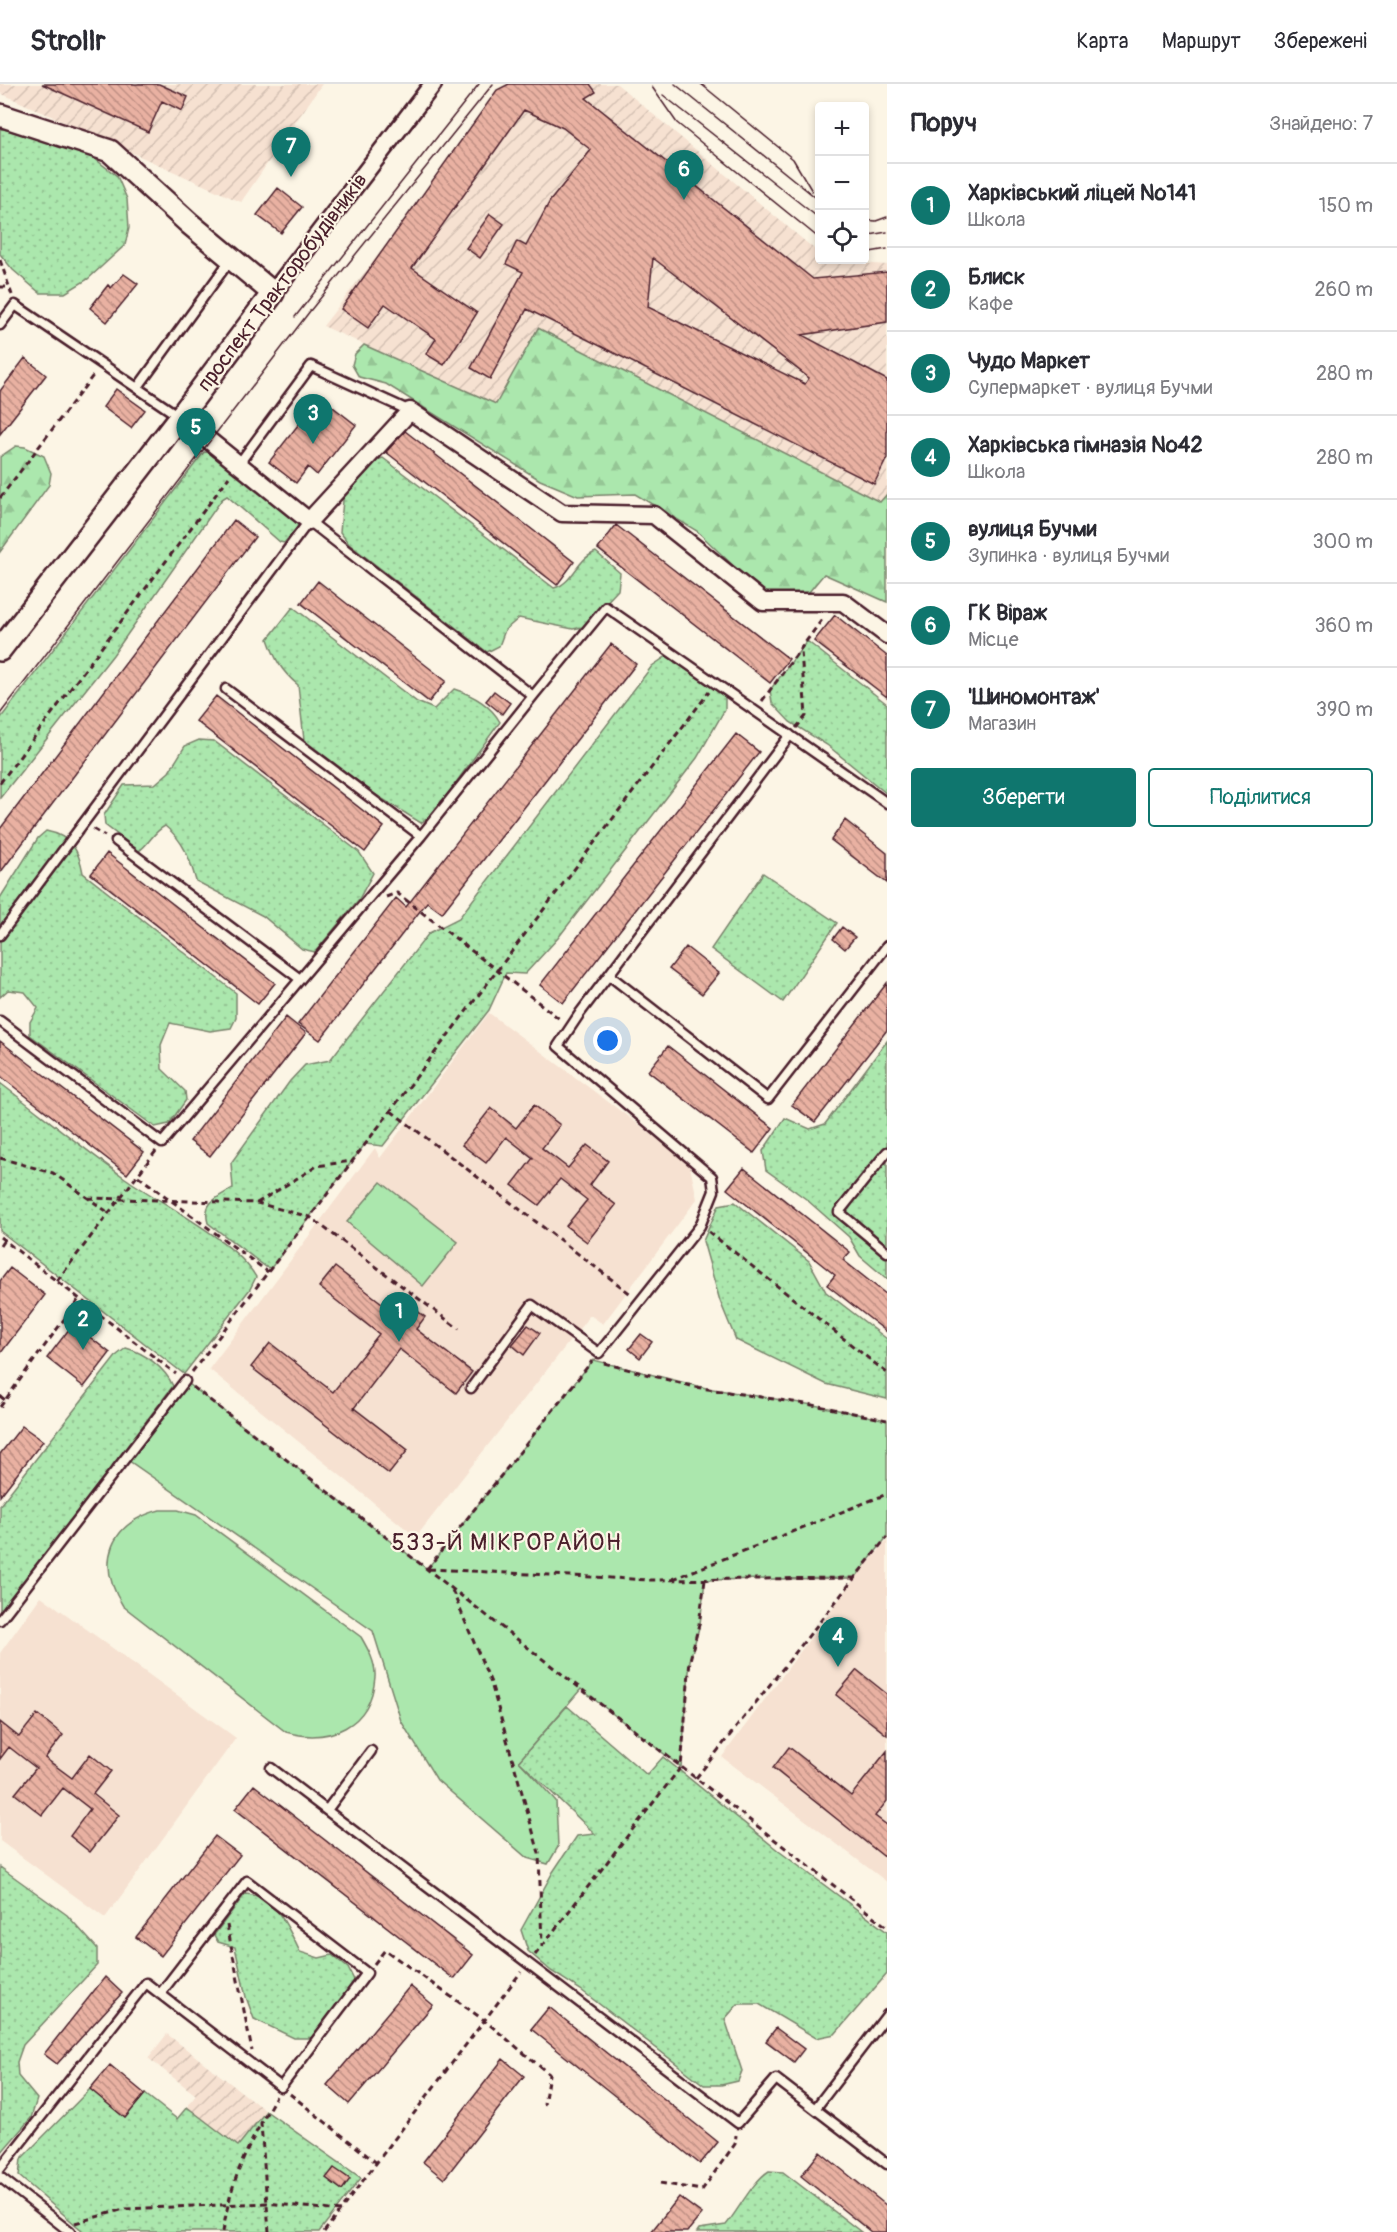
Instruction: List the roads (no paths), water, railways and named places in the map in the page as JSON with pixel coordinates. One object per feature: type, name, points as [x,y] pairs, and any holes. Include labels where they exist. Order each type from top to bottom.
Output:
[{"type":"street","name":"проспект Тракторобудівників","points":[[0,650],[433,84]]},
{"type":"street","points":[[0,115],[110,151],[273,293]]},
{"type":"street","points":[[180,417],[309,521],[410,411],[562,513],[654,515],[763,602],[843,602],[887,635]]},
{"type":"lane","points":[[138,387],[231,258]]},
{"type":"lane","points":[[0,325],[15,305],[180,417]]},
{"type":"lane","points":[[238,466],[311,366],[410,411]]},
{"type":"lane","points":[[0,935],[309,521],[533,696]]},
{"type":"lane","points":[[0,1021],[162,1143],[421,836],[606,607],[887,803]]},
{"type":"lane","points":[[226,689],[421,836]]},
{"type":"lane","points":[[471,1388],[532,1305],[599,1353],[700,1226],[714,1191],[712,1177],[558,1046],[790,735]]},
{"type":"lane","points":[[116,841],[300,979]]},
{"type":"lane","points":[[609,975],[768,1099],[887,946]]},
{"type":"lane","points":[[887,1152],[838,1212],[887,1252]]},
{"type":"lane","points":[[0,1620],[185,1381]]},
{"type":"lane","points":[[327,1810],[371,1751]]},
{"type":"lane","points":[[271,1768],[738,2123],[777,2079],[887,2164]]},
{"type":"lane","points":[[0,2169],[146,1983],[160,1994],[281,2087],[367,1973],[248,1881],[160,1994]]},
{"type":"lane","points":[[815,2109],[887,2015]]},
{"type":"lane","points":[[0,2177],[67,2229]]},
{"type":"tram line","points":[[295,317],[479,84]]},
{"type":"tram line","points":[[0,714],[310,311],[493,84]]},
{"type":"tram line","points":[[675,84],[815,197]]},
{"type":"tram line","points":[[701,84],[793,159],[812,191]]},
{"type":"tram line","points":[[652,87],[677,123],[815,235]]},
{"type":"tram line","points":[[663,95],[815,215]]},
{"type":"tram line","points":[[869,220],[876,221],[887,217]]},
{"type":"tram line","points":[[869,235],[887,232]]},
{"type":"tram line","points":[[869,252],[887,249]]},
{"type":"place","name":"'Шиномонтаж'","points":[[291,177]]},
{"type":"place","name":"ГК Віраж","points":[[684,200]]},
{"type":"place","name":"Чудо Маркет","points":[[313,444]]},
{"type":"place","name":"вулиця Бучми","points":[[196,458]]},
{"type":"place","name":"Харківський ліцей №141","points":[[399,1342]]},
{"type":"place","name":"Блиск","points":[[83,1350]]},
{"type":"place","name":"Харківська гімназія №42","points":[[838,1667]]},
{"type":"district","name":"533-Й МІКРОРАЙОН","points":[[507,1542]]}]
